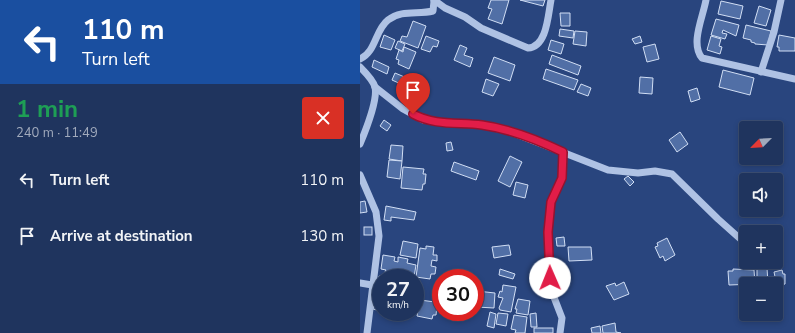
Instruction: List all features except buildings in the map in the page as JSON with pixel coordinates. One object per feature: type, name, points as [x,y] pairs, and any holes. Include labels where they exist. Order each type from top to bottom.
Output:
[{"type":"street","points":[[360,59],[371,50],[379,31],[388,19],[406,12],[433,11],[434,0],[465,17],[481,28],[528,48],[534,48],[541,42],[551,0]]},
{"type":"street","points":[[706,0],[697,42],[697,53],[702,58],[795,80]]},
{"type":"street","points":[[761,72],[774,32],[781,0]]},
{"type":"street","points":[[360,68],[366,72],[375,87],[403,109],[423,120],[482,125],[511,132],[608,170],[638,173],[655,171],[672,174],[739,238]]},
{"type":"street","points":[[360,144],[371,117],[375,87]]},
{"type":"street","points":[[560,333],[562,318],[550,287],[551,270],[548,232],[551,202],[562,178],[563,152]]},
{"type":"street","points":[[360,175],[376,212],[378,236],[374,269]]},
{"type":"street","points":[[360,283],[372,285],[367,333]]},
{"type":"route","points":[[413,114],[423,120],[482,125],[511,132],[547,144],[563,152],[564,163],[562,178],[551,202],[548,232],[551,270],[550,278]]}]
